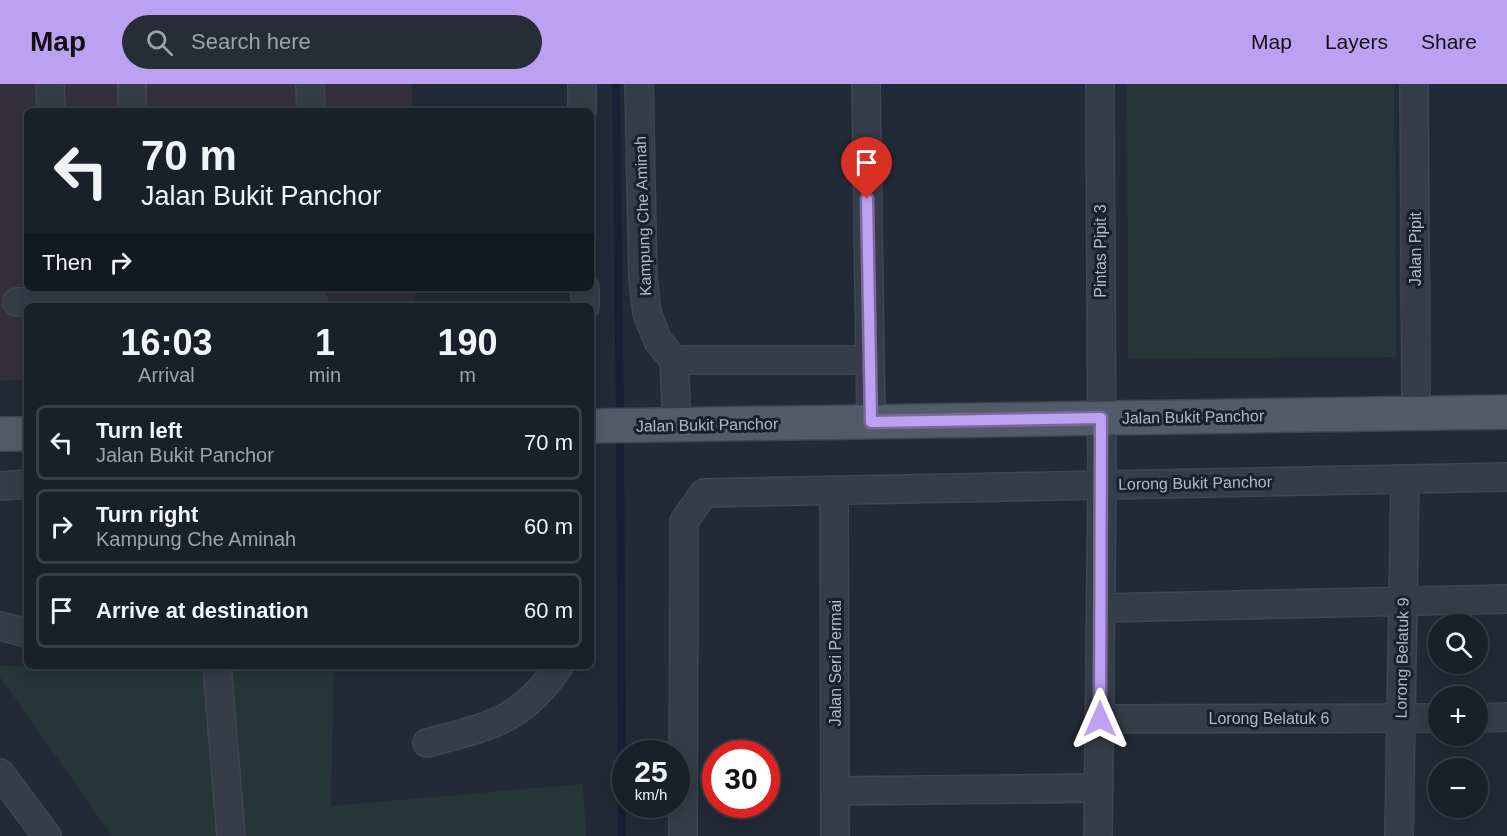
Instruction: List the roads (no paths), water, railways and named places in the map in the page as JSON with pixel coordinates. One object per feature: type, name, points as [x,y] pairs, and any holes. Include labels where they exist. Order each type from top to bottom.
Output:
[{"type":"main road","name":"Jalan Bukit Panchor","points":[[594,426],[1507,412]]},
{"type":"main road","points":[[0,434],[24,434]]},
{"type":"street","points":[[50,84],[51,108]]},
{"type":"street","points":[[132,84],[132,108]]},
{"type":"street","points":[[310,84],[311,108]]},
{"type":"street","points":[[582,84],[582,108]]},
{"type":"street","name":"Kampung Che Aminah","points":[[639,84],[643,279],[647,313],[658,341],[674,360]]},
{"type":"street","points":[[866,84],[871,422]]},
{"type":"street","name":"Pintas Pipit 3","points":[[1098,836],[1102,485],[1100,84]]},
{"type":"street","name":"Jalan Pipit","points":[[1414,84],[1416,413]]},
{"type":"street","points":[[17,302],[55,295],[313,299]]},
{"type":"street","points":[[677,425],[674,360],[869,360]]},
{"type":"street","name":"Lorong Bukit Panchor","points":[[683,836],[684,520],[704,492],[1507,477]]},
{"type":"street","name":"Lorong Belatuk 9","points":[[1399,836],[1405,479]]},
{"type":"street","points":[[0,486],[24,484]]},
{"type":"street","name":"Jalan Seri Permai","points":[[834,490],[835,836]]},
{"type":"street","points":[[1101,608],[1507,599]]},
{"type":"street","points":[[0,626],[24,632]]},
{"type":"street","points":[[217,669],[231,836]]},
{"type":"street","points":[[427,743],[498,724],[525,705],[546,684],[557,669]]},
{"type":"street","points":[[1488,718],[1507,717]]},
{"type":"street","name":"Lorong Belatuk 6","points":[[1100,719],[1428,718]]},
{"type":"street","points":[[0,773],[47,836]]},
{"type":"street","points":[[835,791],[1099,788]]},
{"type":"waterway","points":[[616,84],[620,419]]},
{"type":"waterway","points":[[620,431],[622,836]]}]
